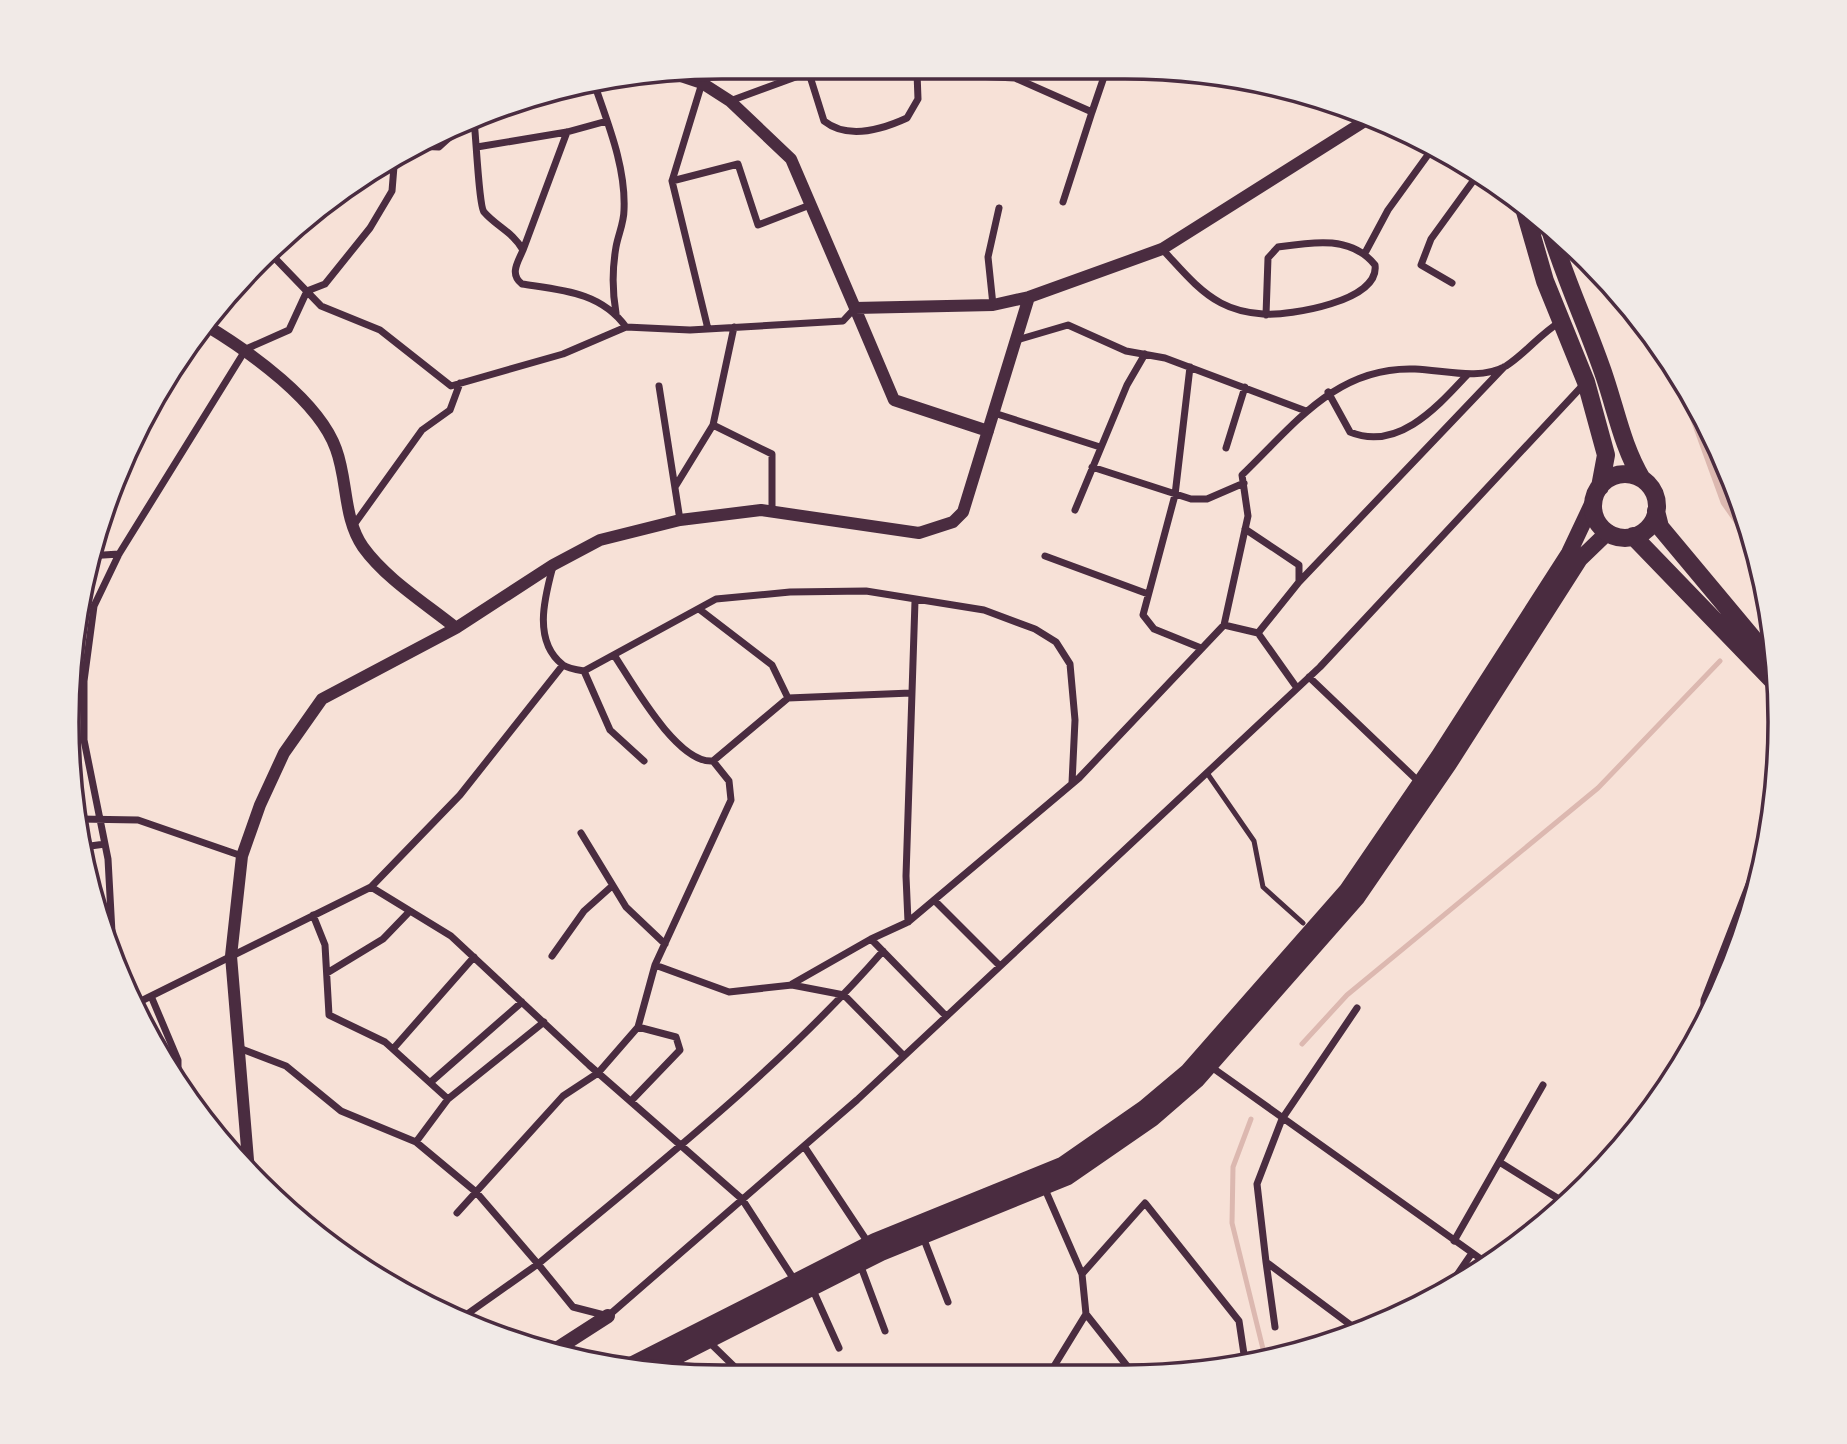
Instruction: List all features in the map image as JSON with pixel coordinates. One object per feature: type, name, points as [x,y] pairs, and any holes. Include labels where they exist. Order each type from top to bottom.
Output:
[{"type":"highway","points":[[1528,221],[1545,281],[1586,382],[1606,455],[1597,495],[1596,519],[1608,532],[1633,536],[1766,674]]},
{"type":"highway","points":[[1554,242],[1563,275],[1604,376],[1627,454],[1654,493],[1660,527],[1764,652]]},
{"type":"highway","points":[[1597,495],[1606,480],[1624,474],[1642,479]]},
{"type":"highway","points":[[1633,536],[1649,527],[1656,511]]},
{"type":"main road","points":[[640,1360],[870,1244],[1062,1165],[1144,1108],[1188,1071],[1347,890],[1569,553],[1597,495]]},
{"type":"main road","points":[[665,1363],[860,1264],[1068,1177],[1152,1119],[1210,1066],[1357,898],[1449,764],[1580,559],[1608,532]]},
{"type":"main road","points":[[564,1345],[608,1316]]},
{"type":"street","points":[[730,101],[785,79]]},
{"type":"street","points":[[811,79],[824,121],[842,132],[858,133],[907,118],[918,99],[917,79]]},
{"type":"street","points":[[1017,79],[1092,112]]},
{"type":"street","points":[[1063,202],[1103,79]]},
{"type":"street","points":[[695,80],[672,181],[708,329]]},
{"type":"street","points":[[697,80],[730,101],[791,159],[894,400],[988,431]]},
{"type":"street","points":[[597,91],[624,191],[625,214],[616,246],[612,289],[616,313]]},
{"type":"street","points":[[477,147],[567,132],[607,121]]},
{"type":"street","points":[[276,259],[321,306],[380,330],[451,386],[563,354],[626,327],[708,329],[843,321],[855,308],[993,305],[1029,297],[1162,249],[1364,125]]},
{"type":"street","points":[[475,128],[479,198],[483,211],[516,237],[523,250]]},
{"type":"street","points":[[567,132],[514,271],[522,284],[596,299],[616,313],[626,327]]},
{"type":"street","points":[[1365,253],[1388,210],[1428,155]]},
{"type":"street","points":[[672,181],[738,164],[758,225],[810,205]]},
{"type":"street","points":[[111,921],[105,844],[84,740],[84,681],[93,606],[119,554],[246,349],[289,330],[307,291],[325,284],[370,228],[392,191],[394,169]]},
{"type":"street","points":[[1452,283],[1421,265],[1431,239],[1473,181]]},
{"type":"street","points":[[993,305],[988,257],[999,208]]},
{"type":"street","points":[[1162,249],[1197,285],[1220,303],[1245,312],[1266,315],[1350,298],[1367,288],[1376,272],[1375,265],[1365,253],[1332,243],[1278,247],[1268,258],[1266,315]]},
{"type":"street","points":[[248,1156],[231,956],[242,856],[260,805],[284,753],[322,699],[456,628],[553,565],[600,540],[680,520],[761,510],[919,533],[953,522],[963,512],[1029,297]]},
{"type":"street","points":[[1258,633],[1299,582],[1505,366],[1561,321]]},
{"type":"street","points":[[1016,340],[1068,325],[1126,351],[1190,367],[1306,411]]},
{"type":"street","points":[[675,488],[713,425],[734,327]]},
{"type":"street","points":[[213,329],[246,349],[326,426],[337,451],[353,527],[363,547],[383,569],[456,628]]},
{"type":"street","points":[[1075,510],[1100,447],[1144,354]]},
{"type":"street","points":[[792,985],[871,939],[908,922],[1072,783],[1224,625],[1248,516],[1242,475],[1306,411],[1328,393],[1356,379],[1388,371],[1414,369],[1467,375],[1505,366]]},
{"type":"street","points":[[1190,367],[1175,495],[1143,615],[1147,623],[1162,633],[1202,648]]},
{"type":"street","points":[[1328,393],[1350,432],[1383,436],[1410,427],[1432,412],[1467,375]]},
{"type":"street","points":[[239,1048],[286,1066],[341,1111],[416,1142],[476,1192],[573,1307],[608,1316],[904,1056],[1297,688],[1586,382]]},
{"type":"street","points":[[353,527],[422,430],[450,410],[460,383]]},
{"type":"street","points":[[659,386],[680,520]]},
{"type":"street","points":[[1226,448],[1245,387]]},
{"type":"street","points":[[994,413],[1100,447]]},
{"type":"street","points":[[713,425],[772,454],[772,512]]},
{"type":"street","points":[[1092,467],[1175,495],[1207,499],[1244,483]]},
{"type":"street","points":[[1245,529],[1299,565],[1299,582]]},
{"type":"street","points":[[101,555],[119,554]]},
{"type":"street","points":[[1045,556],[1148,594]]},
{"type":"street","points":[[553,565],[542,612],[548,643],[563,665],[584,671],[716,599],[789,592],[866,592],[915,601],[954,603],[984,610],[1035,629],[1056,642],[1070,664],[1074,685],[1072,783]]},
{"type":"street","points":[[908,922],[906,864],[915,601]]},
{"type":"street","points":[[699,609],[772,666],[788,698]]},
{"type":"street","points":[[1224,625],[1258,633],[1297,688]]},
{"type":"street","points":[[457,1213],[563,1096],[598,1073],[638,1027],[655,965],[731,800],[729,781],[713,761],[699,759],[680,745],[653,714],[614,655]]},
{"type":"street","points":[[142,1000],[371,887],[460,794],[563,665]]},
{"type":"street","points":[[584,671],[610,730],[644,761]]},
{"type":"street","points":[[1308,677],[1419,783]]},
{"type":"street","points":[[713,761],[788,698],[912,693]]},
{"type":"street","points":[[86,819],[138,820],[242,856]]},
{"type":"street","points":[[581,833],[626,907],[665,944]]},
{"type":"street","points":[[91,847],[105,844]]},
{"type":"street","points":[[552,956],[584,911],[612,886]]},
{"type":"street","points":[[371,887],[451,936],[598,1073],[743,1199],[796,1282]]},
{"type":"street","points":[[934,900],[1000,966]]},
{"type":"street","points":[[1704,1003],[1740,907]]},
{"type":"street","points":[[327,973],[383,939],[410,911]]},
{"type":"street","points":[[313,915],[325,945],[329,1015],[393,1049],[432,1081],[448,1099]]},
{"type":"street","points":[[871,939],[946,1016]]},
{"type":"street","points":[[470,1313],[538,1264],[681,1145],[844,995],[883,951]]},
{"type":"street","points":[[393,1049],[474,957]]},
{"type":"street","points":[[655,965],[729,992],[792,985],[844,995],[904,1056]]},
{"type":"street","points":[[151,996],[178,1065]]},
{"type":"street","points":[[432,1081],[522,1002]]},
{"type":"street","points":[[1275,1327],[1257,1184],[1282,1119],[1357,1008]]},
{"type":"street","points":[[416,1142],[448,1099],[544,1022]]},
{"type":"street","points":[[631,1101],[680,1050],[676,1037],[638,1027]]},
{"type":"street","points":[[1210,1066],[1479,1259]]},
{"type":"street","points":[[1454,1241],[1544,1085]]},
{"type":"street","points":[[804,1146],[870,1244]]},
{"type":"street","points":[[1501,1163],[1557,1198]]},
{"type":"street","points":[[1044,1186],[1082,1274],[1086,1314],[1126,1365]]},
{"type":"street","points":[[1082,1274],[1145,1203],[1238,1321],[1244,1354]]},
{"type":"street","points":[[923,1236],[948,1302]]},
{"type":"street","points":[[1460,1271],[1472,1253]]},
{"type":"street","points":[[1266,1262],[1350,1324]]},
{"type":"street","points":[[860,1264],[885,1331]]},
{"type":"street","points":[[812,1288],[839,1348]]},
{"type":"street","points":[[1055,1365],[1086,1314]]},
{"type":"street","points":[[708,1341],[733,1365]]},
{"type":"lane","points":[[1207,773],[1254,841],[1263,887],[1303,923]]},
{"type":"shaded area","points":[[1686,407],[1719,476],[1738,528],[1721,504]]},
{"type":"waterway","points":[[1302,1044],[1347,995],[1598,788],[1720,661]]},
{"type":"waterway","points":[[1251,1119],[1233,1167],[1232,1223],[1263,1350]]}]
